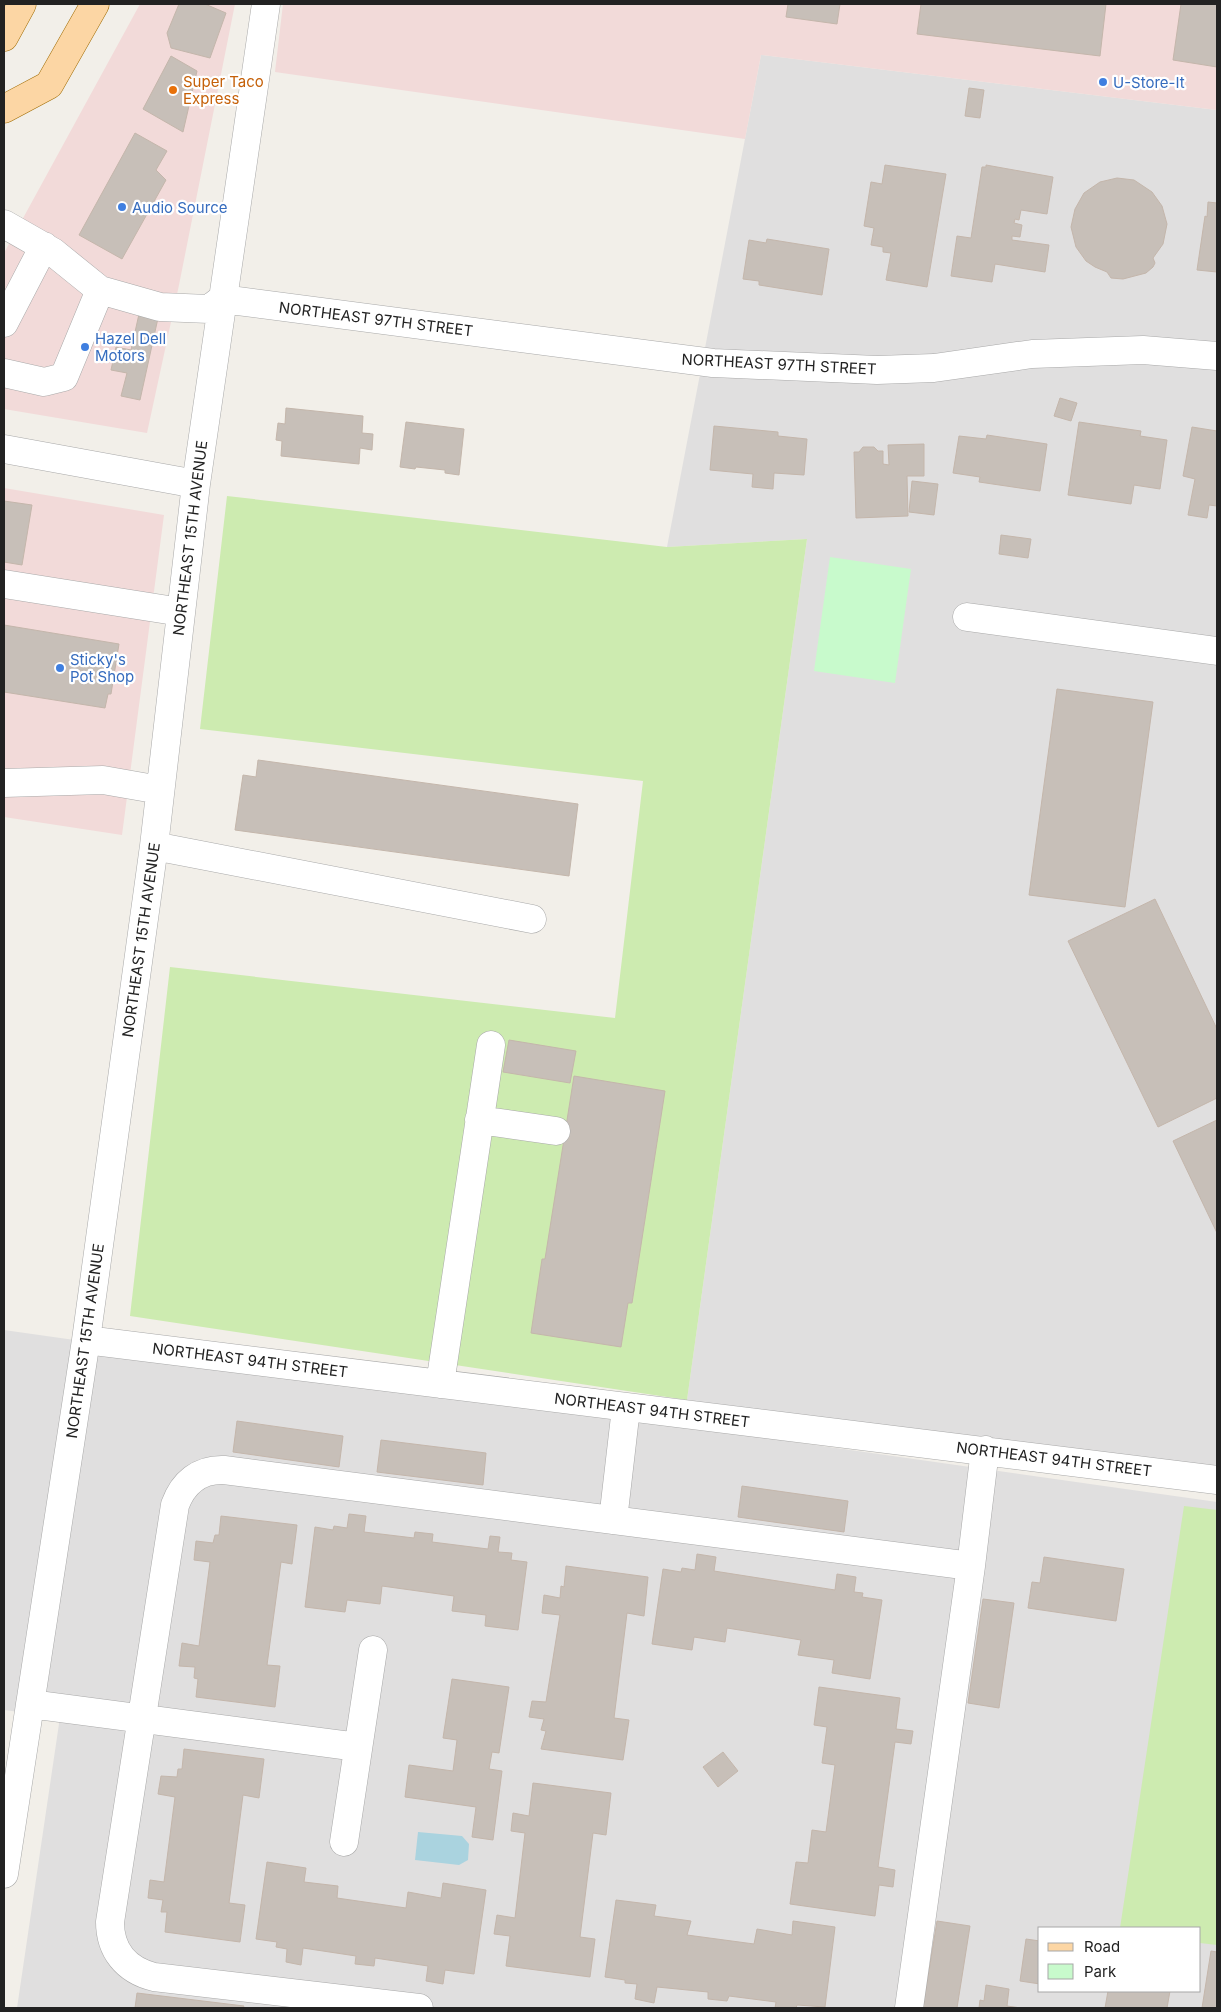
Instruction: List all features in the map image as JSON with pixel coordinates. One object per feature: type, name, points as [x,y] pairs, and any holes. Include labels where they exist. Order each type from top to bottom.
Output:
[{"type":"main road","points":[[4,109],[49,85],[95,4]]},
{"type":"main road","points":[[4,36],[19,5]]},
{"type":"street","name":"NORTHEAST 15TH AVENUE","points":[[4,1874],[86,1340],[154,846],[196,484],[266,4]]},
{"type":"street","points":[[4,224],[44,246],[100,290],[160,307],[209,309],[222,299]]},
{"type":"street","points":[[4,323],[44,246]]},
{"type":"street","points":[[4,373],[44,382],[64,377],[100,290]]},
{"type":"street","name":"NORTHEAST 97TH STREET","points":[[222,299],[713,363],[876,370],[934,368],[1032,354],[1143,350],[1217,356]]},
{"type":"street","points":[[4,449],[196,484]]},
{"type":"street","points":[[4,584],[181,612]]},
{"type":"street","points":[[967,617],[1217,650]]},
{"type":"street","points":[[4,783],[103,780],[160,790]]},
{"type":"street","points":[[154,846],[532,919]]},
{"type":"street","points":[[440,1384],[491,1045]]},
{"type":"street","points":[[480,1120],[556,1131]]},
{"type":"street","name":"NORTHEAST 94TH STREET","points":[[86,1340],[1217,1480]]},
{"type":"street","points":[[612,1520],[626,1408]]},
{"type":"street","points":[[909,2008],[971,1566],[985,1450]]},
{"type":"street","points":[[419,2008],[154,1977],[134,1970],[114,1948],[110,1922],[175,1505],[183,1488],[196,1476],[202,1473],[224,1470],[971,1566]]},
{"type":"street","points":[[344,1842],[373,1650]]},
{"type":"street","points":[[30,1704],[358,1747]]},
{"type":"shaded area","points":[[140,4],[235,4],[179,285],[147,433],[4,409],[4,253]]},
{"type":"shaded area","points":[[283,4],[1217,4],[1217,110],[761,55],[745,139],[275,72]]},
{"type":"shaded area","points":[[761,55],[1217,110],[1217,1473],[687,1400],[807,539],[667,547]]},
{"type":"shaded area","points":[[4,488],[164,515],[122,835],[4,817]]},
{"type":"shaded area","points":[[4,1330],[1217,1502],[1217,2008],[17,2008],[60,1717],[4,1710]]},
{"type":"green space","points":[[227,496],[667,547],[807,539],[687,1400],[130,1316],[170,967],[615,1018],[643,781],[200,729]]},
{"type":"green space","points":[[830,557],[911,569],[895,683],[814,671]]},
{"type":"green space","points":[[1184,1506],[1217,1510],[1217,1945],[1201,1943],[1201,1927],[1120,1927]]},
{"type":"water","points":[[418,1832],[462,1836],[469,1844],[468,1860],[459,1865],[415,1860]]},
{"type":"building","points":[[179,4],[205,4],[226,13],[210,58],[171,48],[167,33]]},
{"type":"building","points":[[788,4],[840,4],[837,24],[786,17]]},
{"type":"building","points":[[921,4],[1106,4],[1100,56],[917,34]]},
{"type":"building","points":[[1181,4],[1217,4],[1217,67],[1173,60]]},
{"type":"building","name":"Super Taco Express","points":[[171,56],[197,71],[183,132],[143,109]]},
{"type":"building","points":[[969,88],[984,90],[980,118],[965,116]]},
{"type":"building","name":"Audio Source","points":[[135,133],[167,151],[156,170],[166,180],[122,259],[79,235]]},
{"type":"building","points":[[885,165],[946,174],[927,287],[886,280],[891,253],[883,252],[883,247],[871,245],[874,228],[864,226],[871,182],[882,184]]},
{"type":"building","points":[[986,165],[1053,177],[1047,214],[1021,210],[1019,220],[1015,219],[1014,223],[1022,225],[1020,237],[1012,236],[1012,240],[1049,245],[1045,272],[995,264],[992,282],[951,276],[957,236],[971,238],[982,167],[986,167]]},
{"type":"building","points":[[1117,178],[1134,180],[1152,192],[1162,206],[1167,224],[1163,244],[1153,258],[1155,263],[1153,267],[1146,273],[1123,279],[1111,278],[1107,272],[1086,261],[1076,247],[1071,227],[1075,209],[1084,193],[1100,182]]},
{"type":"building","points":[[1208,202],[1217,203],[1217,272],[1197,270]]},
{"type":"building","points":[[767,239],[829,249],[822,295],[759,285],[759,281],[743,279],[749,240],[766,243]]},
{"type":"building","points":[[139,314],[158,318],[140,400],[121,396],[127,373],[111,370],[116,347],[131,350]]},
{"type":"building","points":[[1060,398],[1077,403],[1071,421],[1054,416]]},
{"type":"building","points":[[286,408],[363,416],[362,433],[373,434],[372,450],[360,448],[359,464],[281,456],[282,441],[276,440],[278,423],[285,424]]},
{"type":"building","points":[[406,422],[464,429],[459,475],[445,473],[445,470],[400,467]]},
{"type":"building","points":[[1079,422],[1141,431],[1140,436],[1167,440],[1160,489],[1134,485],[1131,504],[1068,495]]},
{"type":"building","points":[[714,426],[778,432],[778,436],[807,439],[804,475],[774,473],[773,489],[752,487],[753,474],[710,470]]},
{"type":"building","points":[[1192,427],[1217,431],[1217,506],[1209,505],[1207,518],[1188,515],[1195,479],[1183,476]]},
{"type":"building","points":[[987,435],[1047,444],[1040,491],[979,482],[980,477],[953,473],[959,436],[986,439]]},
{"type":"building","points":[[924,444],[924,476],[907,476],[908,516],[856,518],[854,452],[859,452],[863,447],[874,447],[878,451],[883,451],[883,464],[889,465],[888,445]]},
{"type":"building","points":[[912,481],[938,484],[934,515],[909,512]]},
{"type":"building","points":[[4,501],[32,505],[22,565],[4,562]]},
{"type":"building","points":[[1001,535],[1031,539],[1028,558],[999,554]]},
{"type":"building","name":"Sticky's Pot Shop","points":[[4,625],[119,644],[111,694],[108,694],[105,708],[4,692]]},
{"type":"building","points":[[1057,689],[1153,702],[1125,907],[1029,895]]},
{"type":"building","points":[[258,760],[578,804],[569,876],[235,830],[243,775],[256,777]]},
{"type":"building","points":[[1155,899],[1217,1029],[1217,1098],[1158,1127],[1068,941]]},
{"type":"building","points":[[509,1040],[576,1051],[570,1083],[503,1072]]},
{"type":"building","points":[[574,1076],[665,1091],[632,1303],[628,1303],[621,1347],[531,1333],[542,1259],[545,1259]]},
{"type":"building","points":[[1217,1120],[1217,1233],[1173,1141]]},
{"type":"building","points":[[237,1421],[343,1436],[339,1467],[233,1452]]},
{"type":"building","points":[[381,1440],[486,1453],[483,1485],[377,1472]]},
{"type":"building","points":[[742,1486],[848,1501],[844,1532],[738,1517]]},
{"type":"building","points":[[349,1514],[366,1516],[364,1532],[414,1538],[415,1532],[433,1534],[432,1542],[488,1549],[490,1536],[500,1537],[498,1552],[512,1553],[511,1560],[527,1562],[518,1630],[485,1626],[486,1615],[452,1611],[454,1596],[382,1586],[380,1604],[347,1600],[345,1612],[305,1607],[315,1527],[333,1530],[334,1526],[347,1528]]},
{"type":"building","points":[[221,1516],[297,1525],[292,1564],[281,1562],[267,1665],[280,1666],[275,1707],[196,1697],[198,1679],[194,1678],[195,1667],[179,1666],[182,1643],[199,1646],[210,1562],[194,1560],[196,1541],[213,1543],[215,1535],[219,1535]]},
{"type":"building","points":[[697,1554],[716,1557],[714,1571],[835,1590],[837,1574],[856,1577],[854,1592],[863,1593],[862,1597],[882,1600],[870,1679],[832,1673],[834,1660],[798,1655],[801,1640],[727,1628],[725,1642],[694,1637],[692,1650],[652,1644],[663,1569],[681,1572],[682,1568],[695,1570]]},
{"type":"building","points":[[1044,1557],[1124,1569],[1116,1621],[1028,1608],[1032,1582],[1040,1583]]},
{"type":"building","points":[[566,1566],[648,1577],[644,1616],[627,1613],[614,1718],[629,1720],[623,1760],[541,1749],[546,1731],[541,1730],[544,1719],[529,1717],[532,1701],[546,1702],[560,1615],[542,1613],[544,1595],[560,1598],[561,1586],[564,1587]]},
{"type":"building","points":[[983,1599],[1014,1603],[999,1708],[968,1703]]},
{"type":"building","points":[[452,1679],[509,1687],[499,1753],[492,1752],[489,1769],[502,1771],[493,1840],[472,1837],[476,1807],[405,1797],[409,1765],[453,1771],[457,1740],[443,1738]]},
{"type":"building","points":[[819,1687],[900,1698],[896,1729],[913,1731],[911,1744],[895,1742],[878,1867],[895,1870],[893,1887],[879,1885],[875,1916],[790,1904],[796,1862],[808,1863],[812,1830],[826,1832],[835,1765],[822,1763],[827,1727],[814,1725]]},
{"type":"building","points":[[184,1749],[264,1759],[259,1798],[243,1795],[229,1903],[245,1905],[240,1942],[165,1932],[167,1912],[161,1912],[163,1900],[148,1898],[150,1880],[164,1882],[175,1797],[158,1794],[161,1776],[177,1777],[178,1769],[182,1769]]},
{"type":"building","points":[[723,1752],[738,1771],[718,1787],[703,1767]]},
{"type":"building","points":[[533,1783],[611,1793],[606,1835],[593,1833],[580,1937],[595,1939],[590,1977],[506,1966],[510,1936],[494,1934],[497,1915],[515,1918],[525,1833],[511,1831],[513,1813],[529,1816]]},
{"type":"building","points":[[267,1862],[306,1868],[304,1882],[338,1886],[337,1898],[406,1908],[408,1892],[441,1898],[443,1883],[486,1890],[474,1974],[445,1970],[443,1984],[426,1981],[428,1966],[375,1958],[374,1966],[355,1964],[356,1956],[303,1948],[301,1965],[286,1962],[287,1949],[276,1947],[277,1942],[256,1939]]},
{"type":"building","points":[[616,1900],[656,1905],[654,1916],[691,1921],[687,1935],[754,1944],[757,1929],[792,1935],[793,1921],[835,1927],[825,2007],[797,2005],[796,2008],[775,2008],[776,2002],[729,1996],[727,2001],[708,1999],[708,1992],[657,1987],[654,2003],[635,1999],[637,1984],[625,1983],[625,1980],[605,1977]]},
{"type":"building","points":[[937,1921],[970,1926],[957,2008],[923,2008]]},
{"type":"building","points":[[1026,1939],[1038,1941],[1038,1984],[1020,1981]]},
{"type":"building","points":[[1211,1951],[1217,1952],[1217,2008],[1202,2008]]},
{"type":"building","points":[[986,1985],[1009,1989],[1007,2006],[1021,2008],[979,2008],[980,2000],[984,2001]]},
{"type":"building","points":[[1108,1992],[1170,1992],[1167,2008],[1105,2008]]},
{"type":"building","points":[[137,1993],[244,2006],[243,2008],[135,2008]]},
{"type":"place","name":"U-Store-It","points":[[1103,82]]},
{"type":"place","name":"Super Taco Express","points":[[173,90]]},
{"type":"place","name":"Audio Source","points":[[122,207]]},
{"type":"place","name":"Hazel Dell Motors","points":[[85,347]]},
{"type":"place","name":"Sticky's Pot Shop","points":[[60,668]]}]
